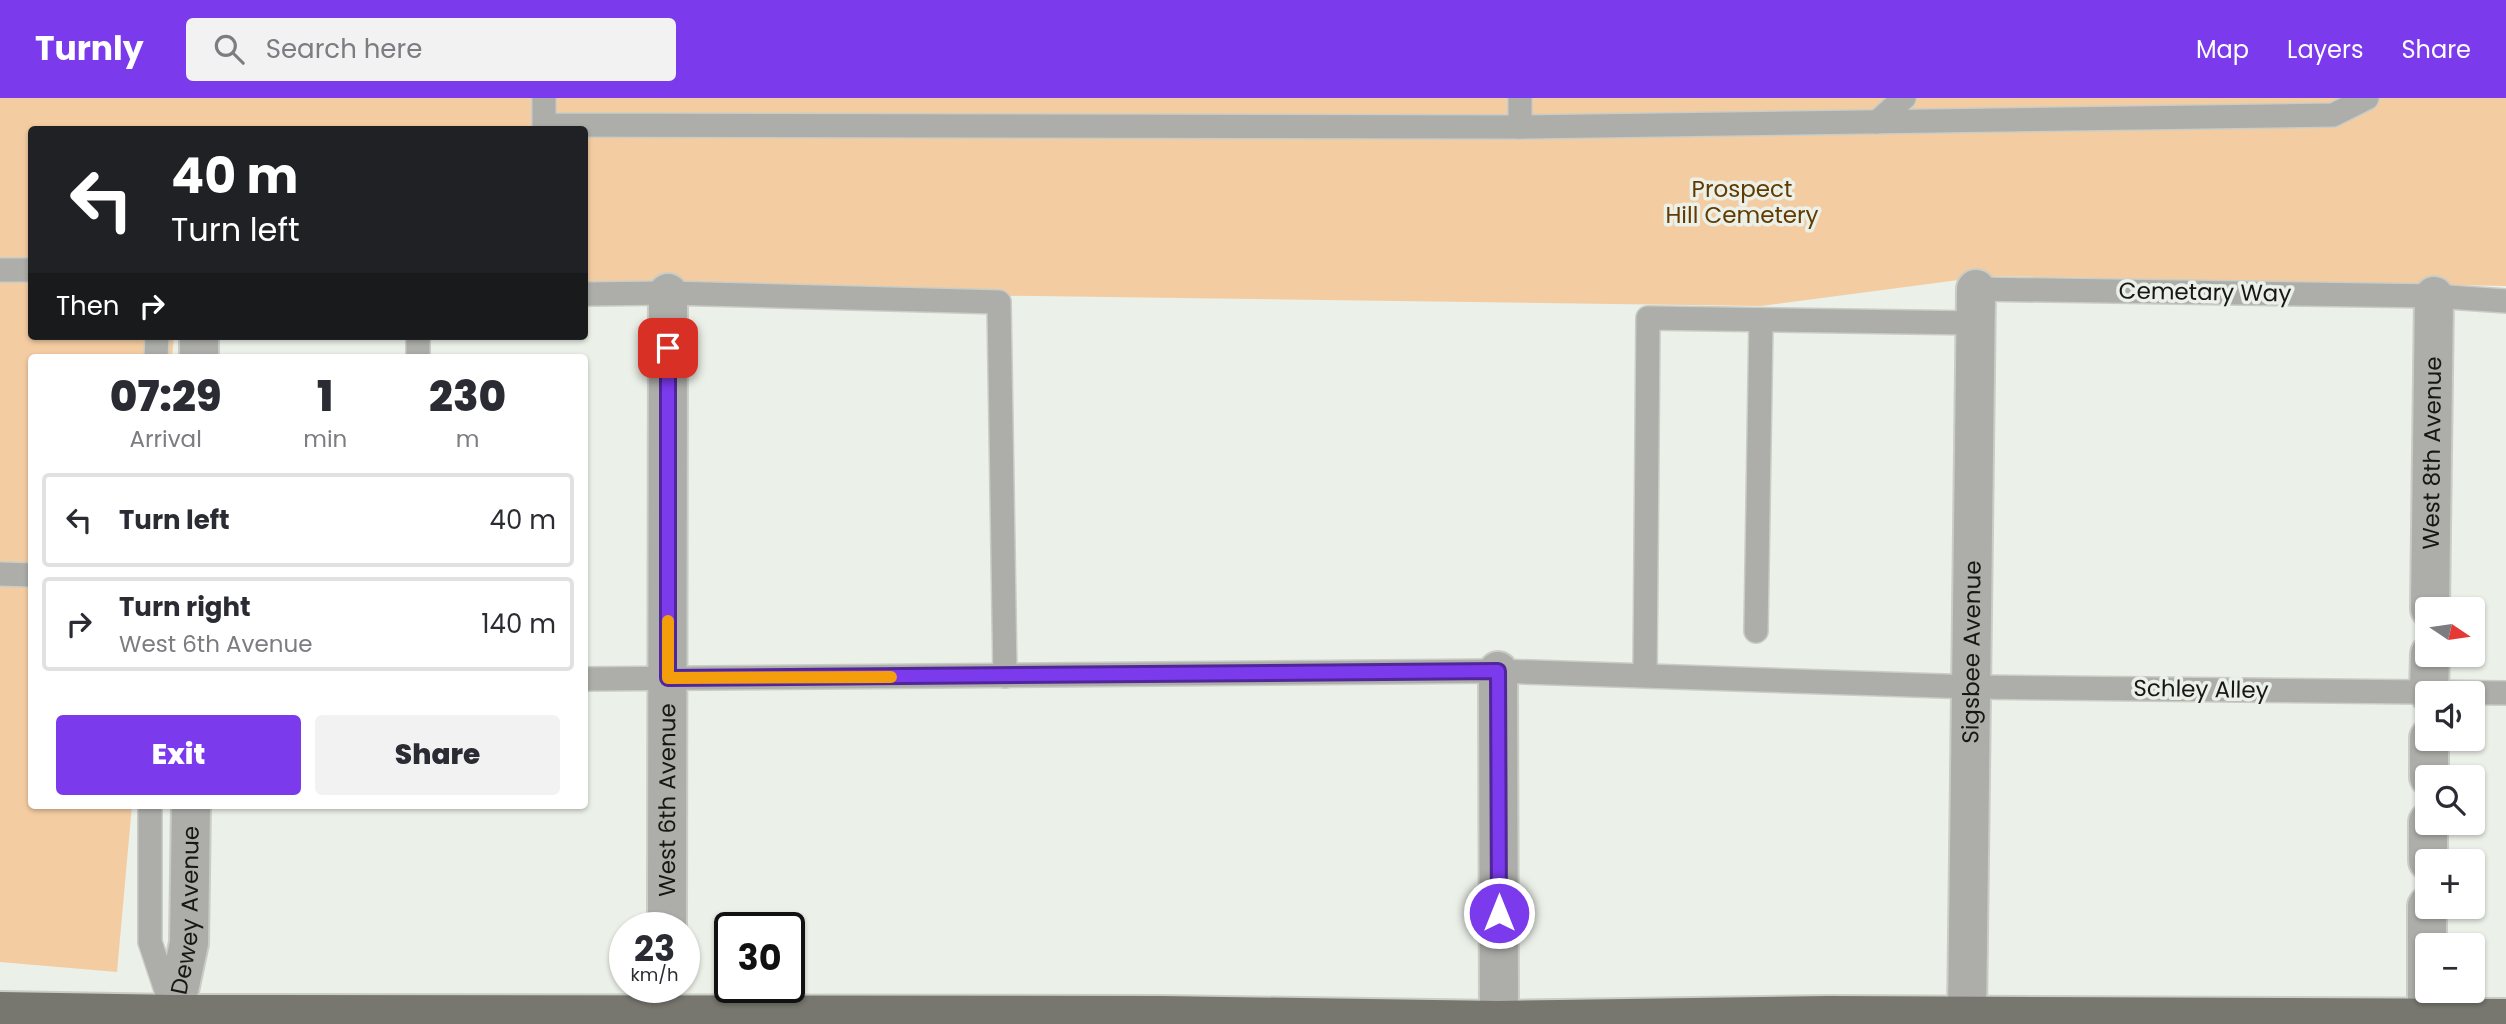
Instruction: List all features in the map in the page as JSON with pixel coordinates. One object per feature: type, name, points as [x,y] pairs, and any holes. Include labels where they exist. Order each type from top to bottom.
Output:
[{"type":"main road","points":[[0,1011],[174,1014],[655,1008],[1161,1019],[1623,1022],[1829,1015],[2053,1020],[2506,1018]]},
{"type":"street","name":"West 6th Avenue","points":[[667,912],[668,293]]},
{"type":"street","name":"West 8th Avenue","points":[[2430,597],[2434,296]]},
{"type":"street","name":"Sigsbee Avenue","points":[[1967,1016],[1976,306]]},
{"type":"street","points":[[1498,671],[1499,1020]]},
{"type":"street","name":"Dewey Avenue","points":[[174,1014],[189,943],[191,809]]},
{"type":"street","points":[[2427,919],[2427,1017]]},
{"type":"lane","points":[[544,98],[544,126]]},
{"type":"lane","points":[[1520,98],[1520,127]]},
{"type":"lane","points":[[1877,122],[1904,98]]},
{"type":"lane","points":[[588,127],[1520,127],[2333,115],[2367,98]]},
{"type":"lane","points":[[0,270],[28,270]]},
{"type":"lane","points":[[588,294],[668,293],[999,302],[1005,676]]},
{"type":"lane","name":"Cemetary Way","points":[[1646,675],[1648,318],[1761,320],[1976,306],[2434,296],[2506,301]]},
{"type":"lane","points":[[1756,631],[1761,320]]},
{"type":"lane","points":[[0,573],[28,575]]},
{"type":"lane","name":"Schley Alley","points":[[588,679],[1498,671],[1973,687],[2429,680],[2506,693]]},
{"type":"lane","points":[[150,809],[150,943],[174,1014]]},
{"type":"green space","name":"Prospect Hill Cemetery","points":[[0,98],[2506,98],[2506,286],[1989,276],[1761,306],[588,290],[588,126],[28,126],[28,340],[174,340],[172,354],[28,354],[28,809],[132,809],[117,972],[0,962]]},
{"type":"slow traffic","points":[[668,621],[668,678],[891,677]]},
{"type":"route","points":[[668,348],[668,678],[1498,671],[1499,913]]}]
